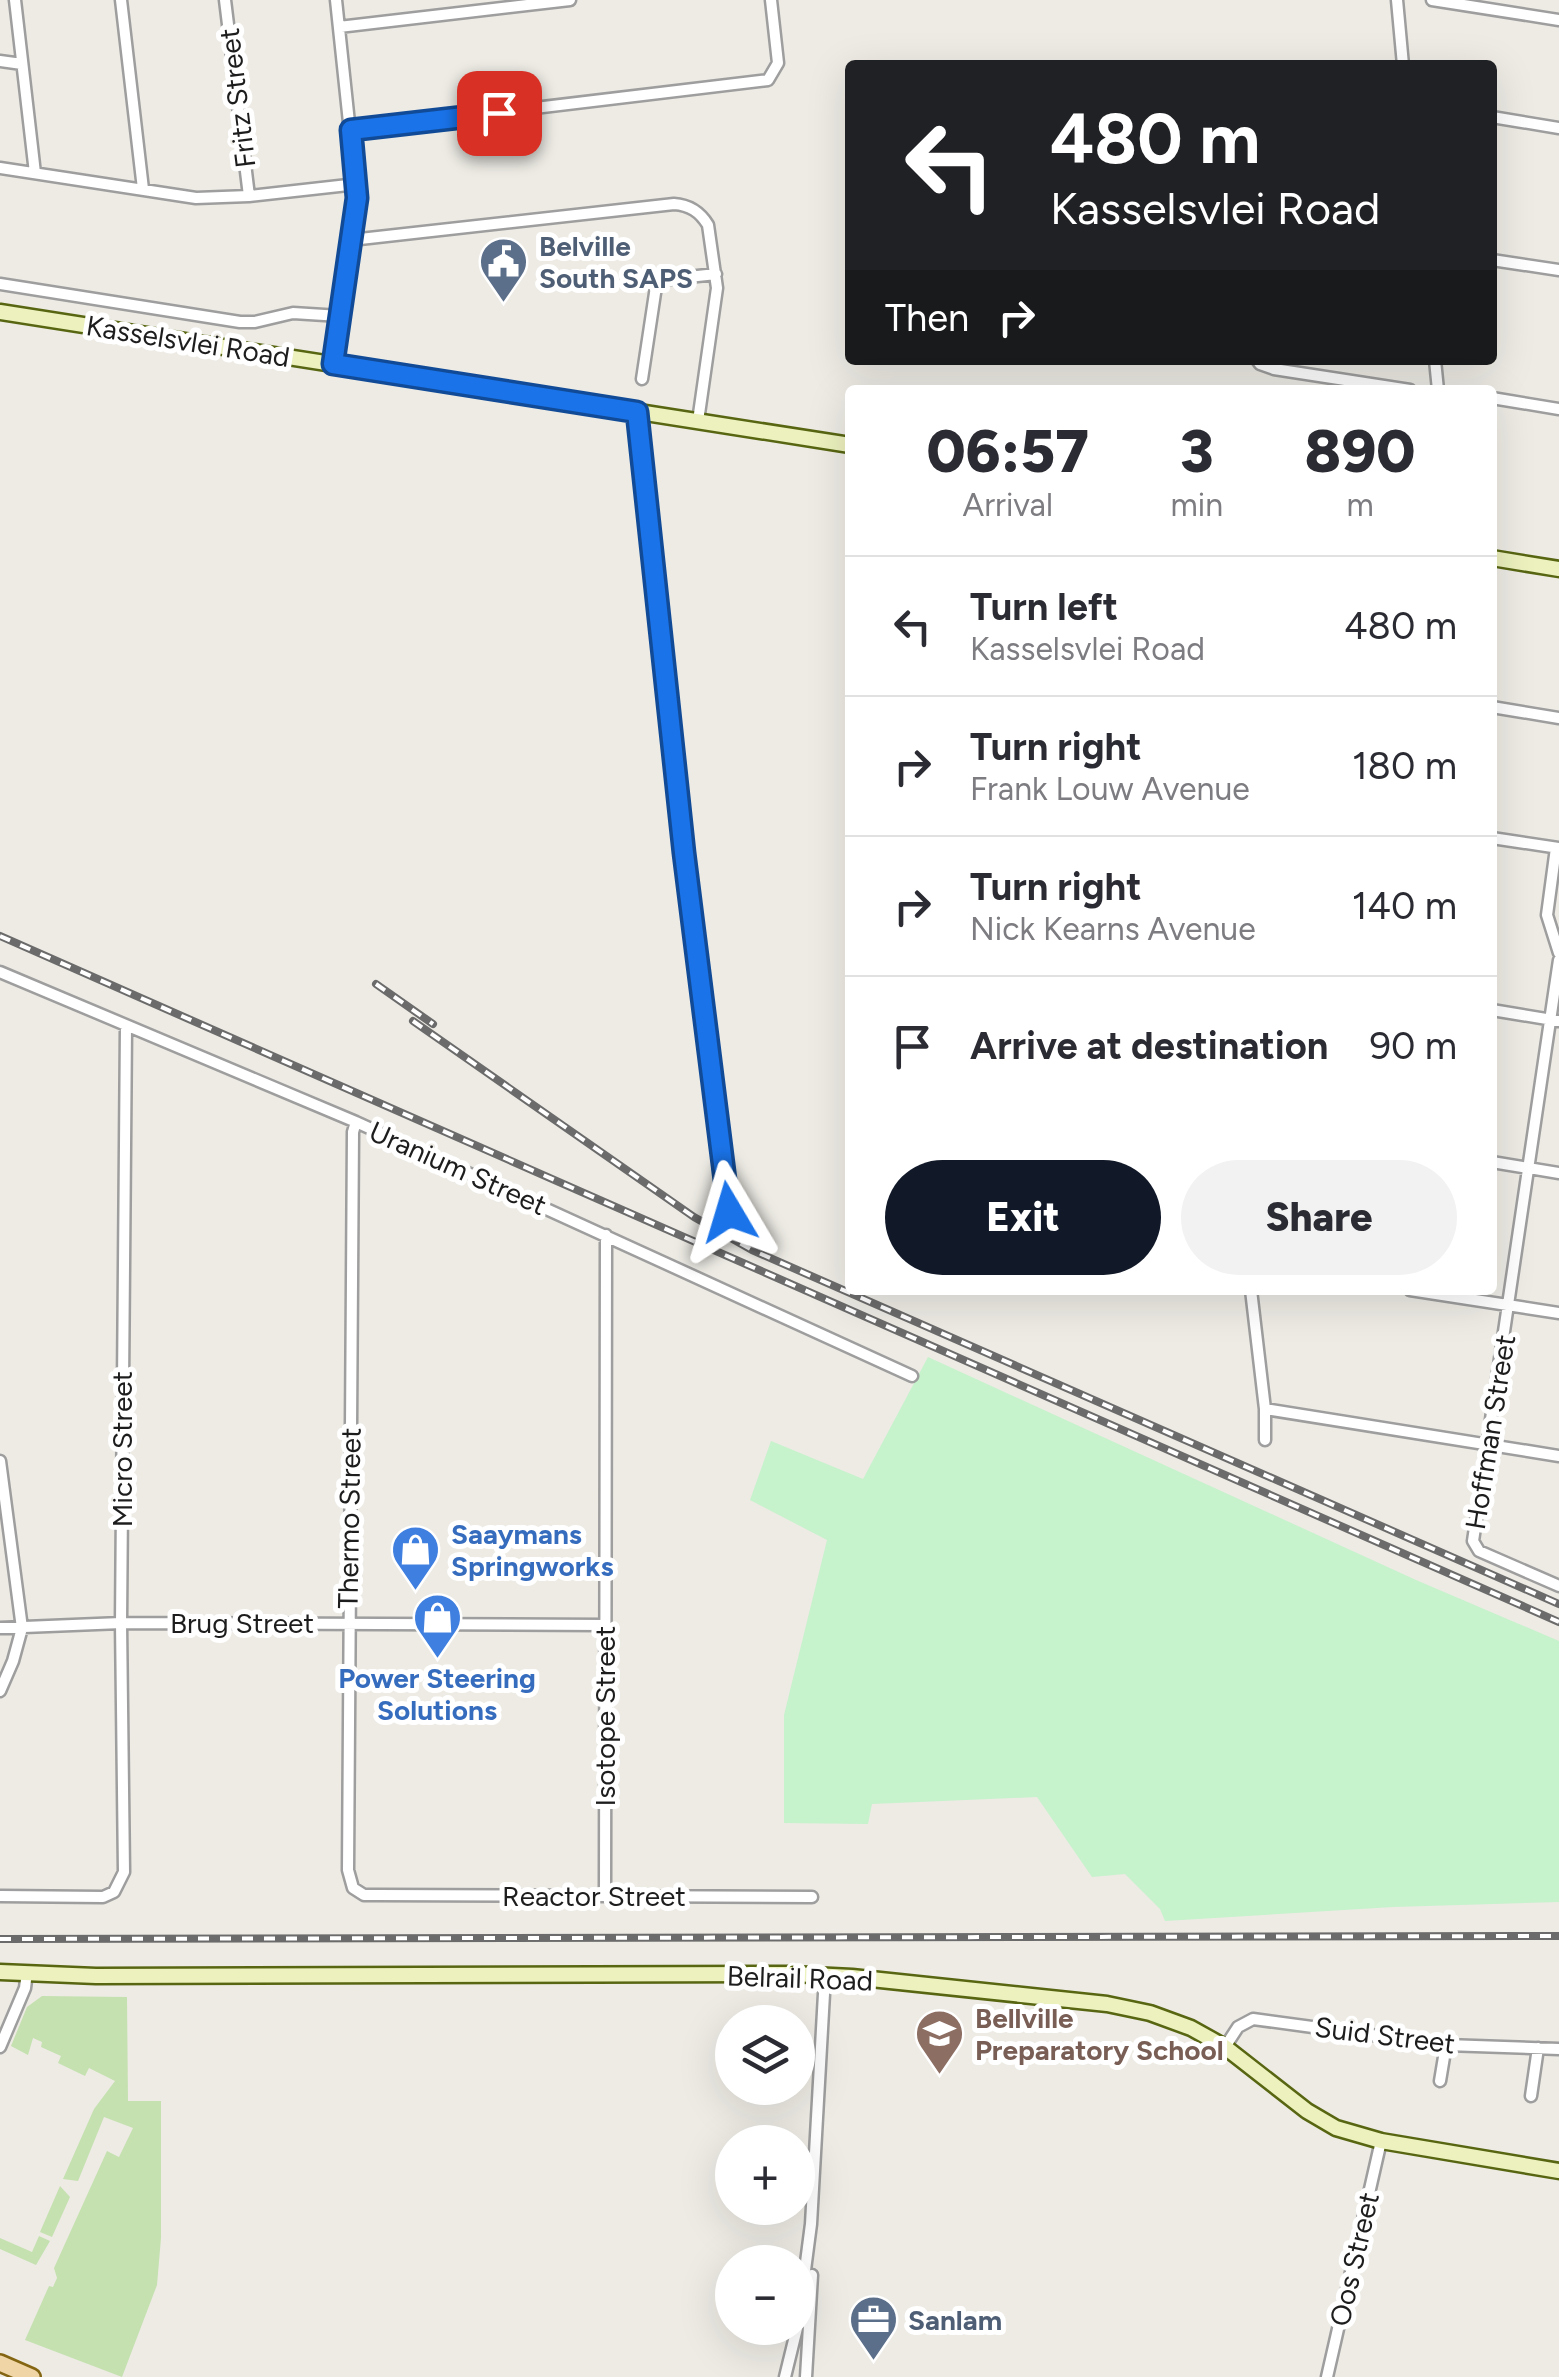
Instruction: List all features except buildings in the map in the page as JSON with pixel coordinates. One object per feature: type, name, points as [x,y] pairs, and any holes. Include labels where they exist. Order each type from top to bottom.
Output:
[{"type":"main road","points":[[0,2363],[32,2377]]},
{"type":"street","points":[[15,0],[35,173]]},
{"type":"street","points":[[121,0],[143,189]]},
{"type":"street","name":"Fritz Street","points":[[225,0],[249,196]]},
{"type":"street","points":[[333,364],[357,184],[336,0]]},
{"type":"street","points":[[339,27],[570,0]]},
{"type":"street","points":[[351,130],[768,80],[778,64],[772,0]]},
{"type":"street","points":[[1398,0],[1403,60]]},
{"type":"street","points":[[1432,0],[1559,20]]},
{"type":"street","points":[[0,61],[22,64]]},
{"type":"street","points":[[1497,118],[1559,128]]},
{"type":"street","points":[[0,168],[196,198],[357,184]]},
{"type":"street","points":[[351,240],[680,204],[695,210],[708,225],[716,274],[716,310],[698,421]]},
{"type":"street","points":[[1497,261],[1559,270]]},
{"type":"street","points":[[633,283],[716,274]]},
{"type":"street","points":[[642,379],[657,280]]},
{"type":"street","points":[[0,284],[240,322],[294,314],[340,316]]},
{"type":"street","name":"Kasselsvlei Road","points":[[0,312],[845,444]]},
{"type":"street","points":[[1263,365],[1378,385]]},
{"type":"street","points":[[1497,399],[1559,409]]},
{"type":"street","points":[[637,412],[684,853],[729,1212]]},
{"type":"street","points":[[1497,559],[1559,569]]},
{"type":"street","points":[[1497,709],[1559,718]]},
{"type":"street","points":[[1497,839],[1558,848]]},
{"type":"street","name":"Hoffman Street","points":[[1558,848],[1547,915],[1559,956],[1554,1020],[1472,1541],[1474,1548],[1559,1586]]},
{"type":"street","name":"Uranium Street","points":[[0,972],[356,1122],[912,1376]]},
{"type":"street","points":[[1497,1011],[1554,1020]]},
{"type":"street","name":"Micro Street","points":[[0,1896],[104,1897],[114,1892],[124,1872],[121,1623],[126,1026]]},
{"type":"street","name":"Thermo Street","points":[[356,1122],[352,1132],[348,1870],[353,1888],[364,1895],[377,1896]]},
{"type":"street","points":[[1497,1163],[1559,1173]]},
{"type":"street","name":"Isotope Street","points":[[605,1896],[606,1235]]},
{"type":"street","points":[[1253,1295],[1266,1409],[1265,1440]]},
{"type":"street","points":[[1441,1295],[1559,1313]]},
{"type":"street","points":[[1266,1409],[1559,1456]]},
{"type":"street","points":[[0,1460],[22,1628],[0,1691]]},
{"type":"street","name":"Brug Street","points":[[0,1628],[121,1623],[605,1624]]},
{"type":"street","name":"Reactor Street","points":[[377,1896],[812,1897]]},
{"type":"street","name":"Belrail Road","points":[[0,1972],[96,1976],[825,1976],[1107,2004],[1172,2021],[1225,2046],[1322,2120],[1351,2134],[1559,2171]]},
{"type":"street","points":[[0,2047],[25,1988],[26,1972]]},
{"type":"street","points":[[815,2153],[825,1976]]},
{"type":"street","name":"Suid Street","points":[[1225,2046],[1238,2028],[1252,2019],[1446,2044],[1559,2049]]},
{"type":"street","points":[[1440,2081],[1446,2044]]},
{"type":"street","points":[[1531,2096],[1538,2048]]},
{"type":"street","name":"Oos Street","points":[[1326,2377],[1381,2141]]},
{"type":"street","points":[[806,2377],[811,2225]]},
{"type":"street","points":[[785,2377],[793,2345]]},
{"type":"green space","points":[[928,1357],[1416,1580],[1559,1641],[1559,1902],[1393,1907],[1165,1921],[1160,1909],[1125,1874],[1092,1877],[1037,1797],[872,1804],[868,1824],[784,1823],[784,1715],[827,1540],[750,1500],[771,1441],[863,1479]]},
{"type":"green space","points":[[42,1996],[127,1997],[128,2101],[161,2101],[157,2285],[122,2377],[25,2340],[49,2286],[53,2287],[57,2278],[54,2268],[107,2151],[119,2157],[133,2128],[104,2117],[78,2181],[63,2179],[94,2109],[115,2081],[89,2068],[85,2076],[58,2063],[61,2056],[41,2047],[42,2042],[33,2038],[28,2055],[11,2046],[27,2007]]},
{"type":"green space","points":[[60,2186],[70,2197],[52,2237],[40,2232]]},
{"type":"green space","points":[[39,2236],[50,2241],[36,2265],[0,2249],[0,2238],[32,2252]]},
{"type":"railway","points":[[0,936],[1559,1622]]},
{"type":"railway","points":[[376,984],[433,1024]]},
{"type":"railway","points":[[413,1021],[694,1217],[752,1250],[845,1291]]},
{"type":"railway","points":[[855,1295],[1559,1604]]},
{"type":"railway","points":[[0,1939],[1559,1936]]},
{"type":"place","name":"Belville South SAPS","points":[[504,304]]},
{"type":"place","name":"Saaymans Springworks","points":[[416,1592]]},
{"type":"place","name":"Power Steering Solutions","points":[[437,1660]]},
{"type":"place","name":"Bellville Preparatory School","points":[[940,2076]]},
{"type":"place","name":"Sanlam","points":[[873,2362]]},
{"type":"route","points":[[499,113],[351,130],[357,198],[333,364],[637,412],[684,853],[729,1212]]}]
